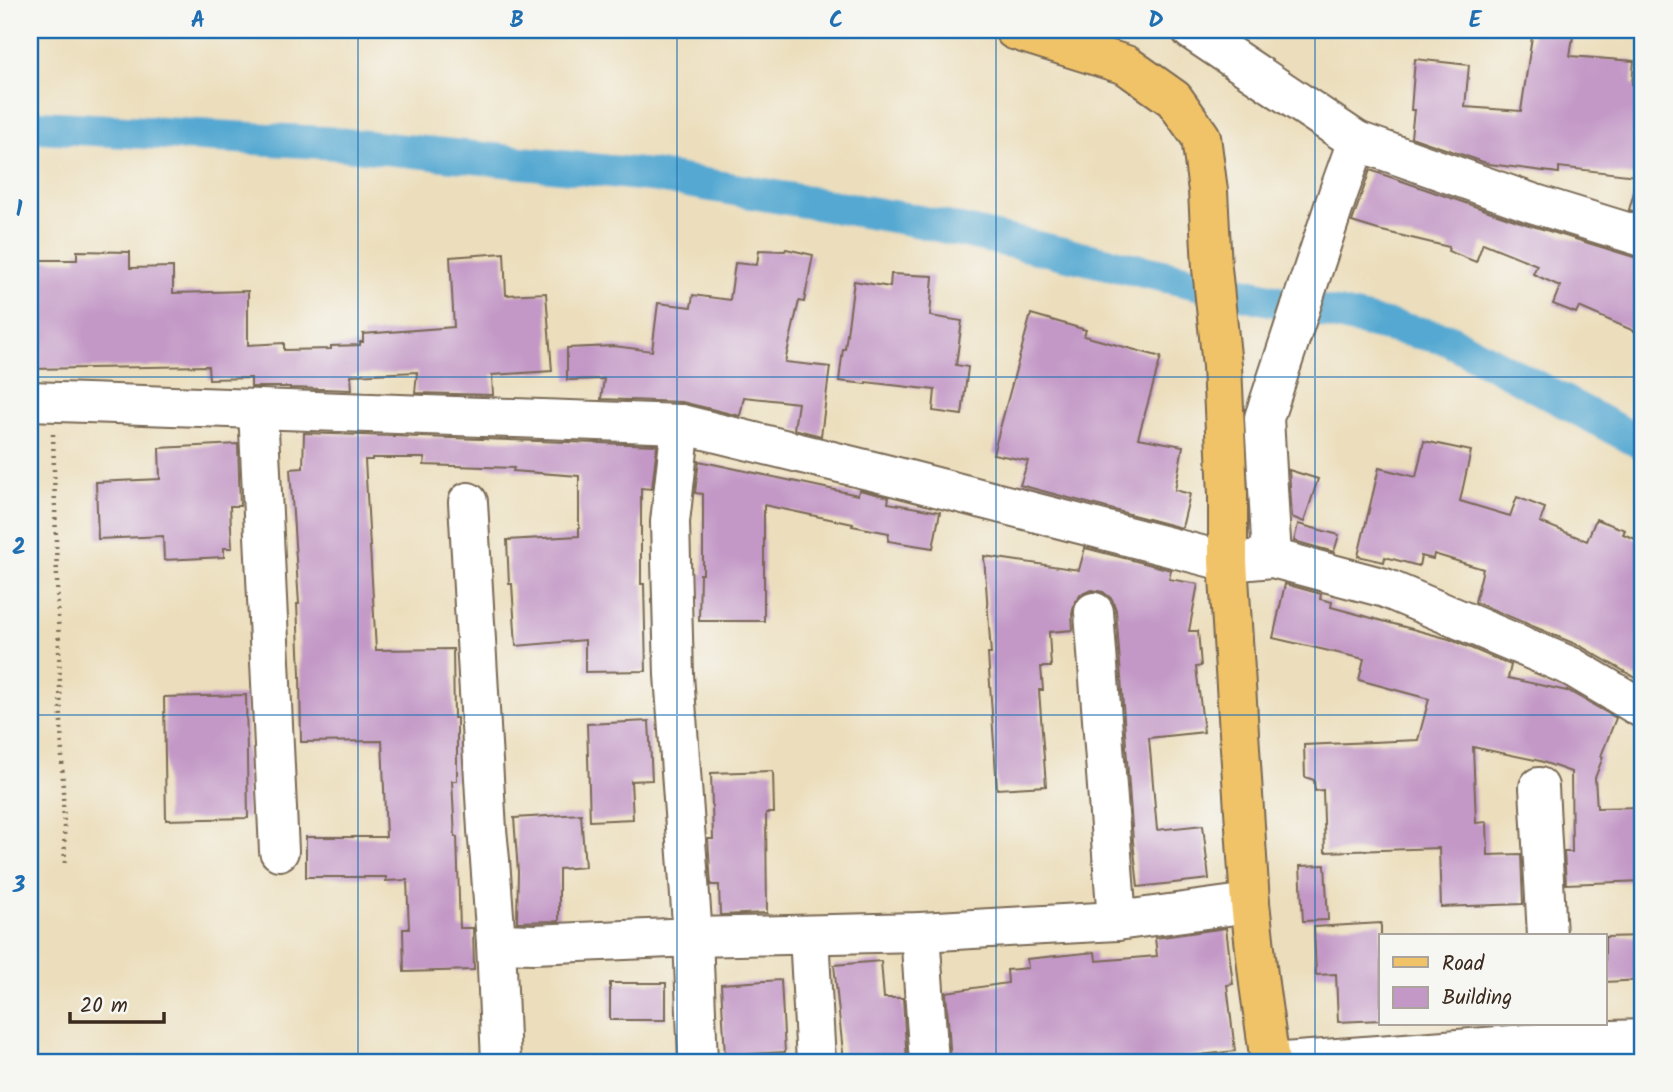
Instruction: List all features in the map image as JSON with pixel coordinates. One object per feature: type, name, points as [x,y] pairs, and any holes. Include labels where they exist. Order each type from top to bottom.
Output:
[{"type":"main road","points":[[1014,30],[1126,65],[1174,99],[1201,137],[1222,366],[1228,562],[1250,903],[1270,1062]]},
{"type":"street","points":[[1191,30],[1357,141],[1532,204],[1643,237]]},
{"type":"street","points":[[1272,558],[1264,418],[1357,141]]},
{"type":"street","points":[[41,401],[681,424],[1228,562],[1272,558],[1385,588],[1572,667],[1643,709]]},
{"type":"street","points":[[258,409],[279,851]]},
{"type":"street","points":[[681,424],[670,522],[674,675],[693,937],[698,1062]]},
{"type":"street","points":[[468,502],[501,1062]]},
{"type":"street","points":[[1094,612],[1117,921]]},
{"type":"street","points":[[1539,787],[1547,934]]},
{"type":"street","points":[[496,943],[920,932],[1117,921],[1250,903]]},
{"type":"street","points":[[920,932],[929,1062]]},
{"type":"street","points":[[809,935],[816,1062]]},
{"type":"street","points":[[1284,1062],[1643,1039]]},
{"type":"path","points":[[41,401],[65,864]]},
{"type":"building","points":[[1533,30],[1574,30],[1570,56],[1634,61],[1632,84],[1643,85],[1643,116],[1636,176],[1559,167],[1559,173],[1489,164],[1411,137],[1415,59],[1469,65],[1465,107],[1521,111]]},
{"type":"building","points":[[1370,170],[1526,224],[1643,258],[1643,335],[1579,307],[1576,313],[1553,304],[1560,286],[1533,274],[1537,265],[1483,243],[1476,262],[1448,251],[1449,247],[1352,222]]},
{"type":"building","points":[[1637,182],[1643,183],[1643,214],[1629,210]]},
{"type":"building","points":[[786,249],[813,255],[804,302],[799,301],[785,362],[830,367],[821,436],[794,429],[798,403],[744,397],[740,416],[682,402],[601,399],[604,379],[567,380],[567,348],[614,346],[652,351],[658,303],[691,307],[693,295],[730,300],[735,263],[757,265],[759,250]]},
{"type":"building","points":[[77,251],[130,252],[130,268],[173,267],[173,293],[248,291],[248,345],[284,343],[284,350],[331,349],[331,346],[360,345],[360,342],[363,342],[363,334],[454,327],[450,257],[504,253],[506,295],[546,293],[552,371],[492,375],[493,395],[415,393],[417,372],[351,375],[352,390],[251,387],[251,378],[209,379],[208,366],[30,369],[30,260],[77,260]]},
{"type":"building","points":[[891,274],[933,276],[930,316],[962,321],[956,365],[968,367],[962,415],[933,411],[935,390],[839,381],[854,281],[890,287]]},
{"type":"building","points":[[1031,314],[1086,330],[1084,336],[1161,357],[1138,438],[1183,446],[1175,490],[1190,494],[1182,528],[1020,485],[1028,461],[993,454]]},
{"type":"building","points":[[304,433],[657,445],[652,489],[641,488],[641,584],[644,584],[646,671],[585,672],[585,640],[516,646],[507,540],[579,536],[579,476],[513,471],[514,468],[424,465],[425,458],[365,460],[376,650],[453,649],[457,781],[452,781],[460,928],[473,928],[474,970],[404,972],[403,929],[409,929],[407,880],[386,881],[386,877],[306,877],[306,837],[386,837],[382,741],[301,742],[299,604],[290,469],[303,468]]},
{"type":"building","points":[[1424,441],[1471,451],[1460,501],[1510,516],[1517,497],[1545,508],[1540,522],[1587,541],[1596,519],[1625,530],[1623,534],[1643,542],[1643,682],[1580,646],[1475,602],[1483,569],[1434,554],[1433,559],[1421,556],[1419,566],[1385,557],[1384,562],[1358,556],[1379,468],[1416,477]]},
{"type":"building","points":[[238,444],[240,506],[230,506],[232,548],[224,548],[224,557],[164,560],[163,536],[98,539],[96,482],[160,479],[159,448]]},
{"type":"building","points":[[699,461],[858,495],[859,490],[889,497],[888,503],[940,512],[933,548],[888,541],[889,533],[764,505],[764,621],[699,621],[700,574],[703,574],[703,494],[695,493]]},
{"type":"building","points":[[1289,470],[1318,479],[1304,522],[1292,517]]},
{"type":"building","points":[[1298,524],[1339,535],[1334,552],[1294,541]]},
{"type":"building","points":[[1085,548],[1171,570],[1169,579],[1198,584],[1189,631],[1198,631],[1201,666],[1196,667],[1204,732],[1149,738],[1157,830],[1203,825],[1209,879],[1138,887],[1116,610],[1112,599],[1103,592],[1092,590],[1081,594],[1075,602],[1072,614],[1073,630],[1049,632],[1051,667],[1041,667],[1043,690],[1039,690],[1046,786],[997,789],[984,556],[1079,570]]},
{"type":"building","points":[[1285,584],[1321,594],[1320,599],[1332,602],[1331,607],[1449,639],[1511,665],[1508,678],[1567,690],[1616,718],[1595,778],[1597,808],[1643,807],[1643,881],[1566,884],[1564,852],[1572,852],[1571,772],[1540,761],[1473,747],[1476,823],[1487,822],[1488,855],[1521,854],[1523,904],[1441,907],[1439,848],[1325,852],[1323,790],[1315,791],[1314,780],[1305,777],[1304,745],[1418,740],[1429,699],[1359,680],[1364,659],[1273,638]]},
{"type":"building","points":[[246,695],[248,818],[166,820],[164,697]]},
{"type":"building","points":[[649,721],[652,780],[631,781],[633,819],[590,821],[587,724]]},
{"type":"building","points":[[773,771],[774,813],[766,813],[767,913],[720,915],[719,885],[711,885],[708,839],[713,839],[711,773]]},
{"type":"building","points":[[581,814],[585,867],[559,869],[559,921],[517,922],[518,872],[514,818]]},
{"type":"building","points":[[1325,865],[1328,920],[1303,921],[1300,866]]},
{"type":"building","points":[[1381,923],[1379,1020],[1338,1022],[1336,974],[1316,975],[1314,927]]},
{"type":"building","points":[[1226,928],[1233,984],[1227,985],[1235,1051],[1159,1062],[951,1062],[946,992],[1008,983],[1007,970],[1028,968],[1027,959],[1095,952],[1096,961],[1157,956],[1155,938]]},
{"type":"building","points":[[1643,936],[1643,980],[1606,982],[1606,937]]},
{"type":"building","points":[[881,961],[884,998],[903,998],[907,1062],[844,1062],[834,965]]},
{"type":"building","points":[[781,980],[785,1052],[725,1056],[721,984]]},
{"type":"building","points":[[610,983],[666,983],[666,1020],[610,1020]]},
{"type":"waterway","points":[[30,126],[331,143],[655,176],[913,220],[1447,339],[1643,444]]}]
